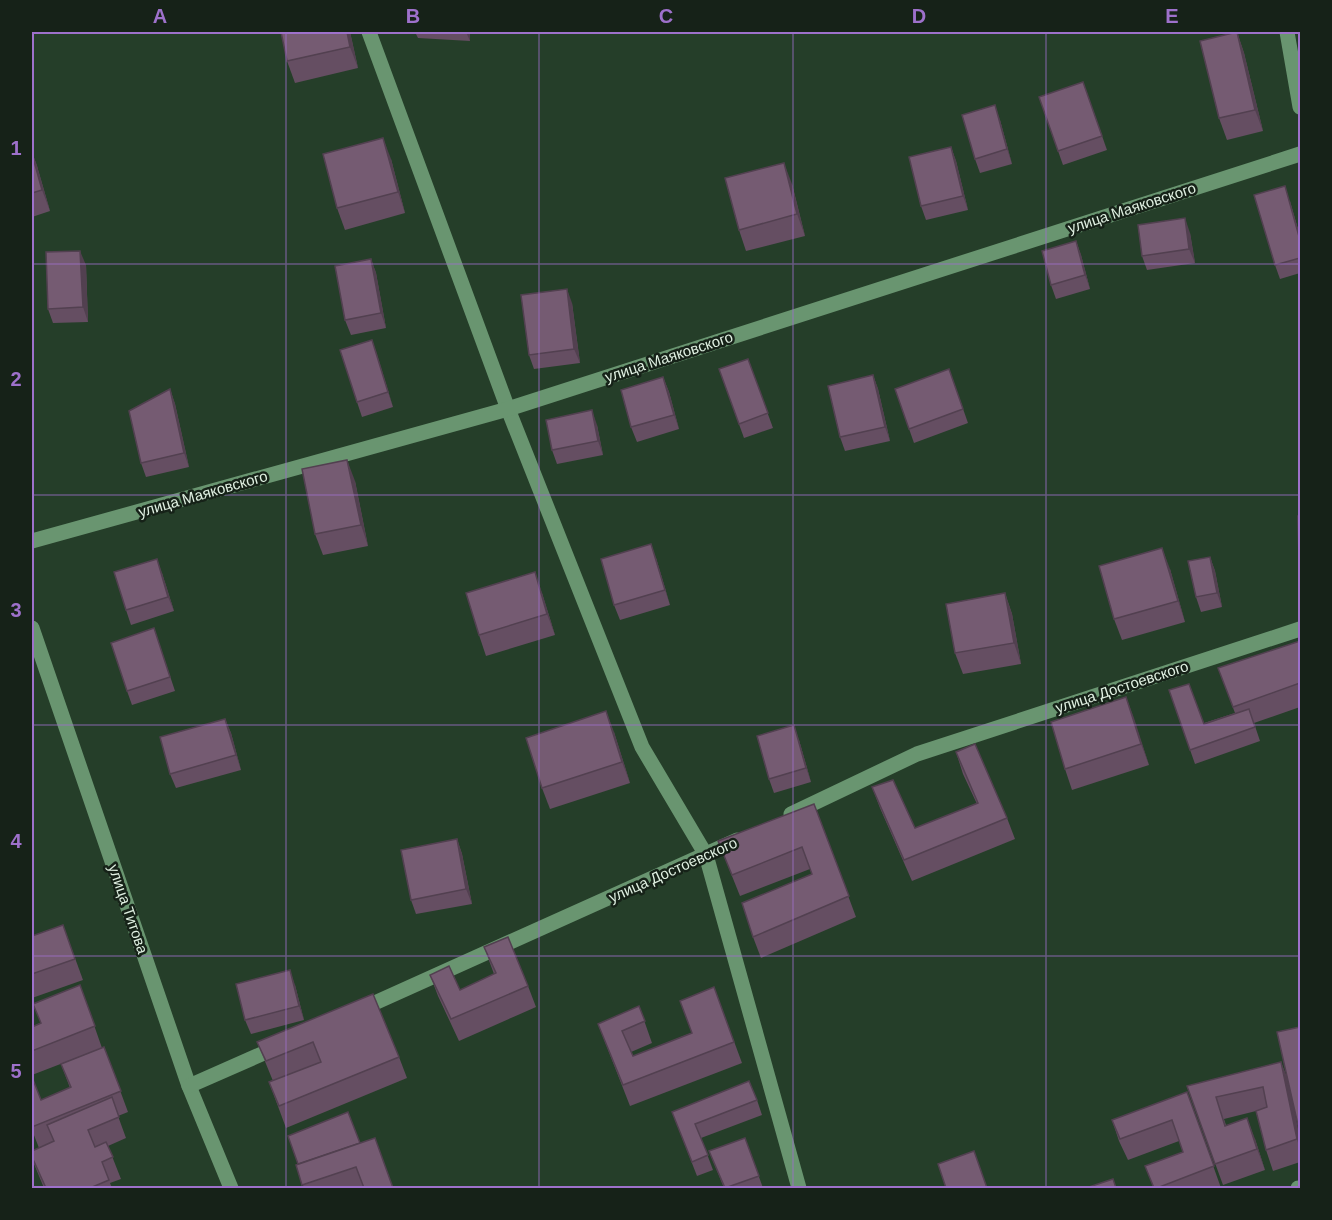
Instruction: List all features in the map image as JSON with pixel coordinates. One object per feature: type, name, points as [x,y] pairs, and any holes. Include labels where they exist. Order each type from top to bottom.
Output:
[{"type":"street","points":[[369,32],[508,409],[642,747],[706,855],[799,1188]]},
{"type":"street","points":[[1287,32],[1300,106]]},
{"type":"street","name":"улица Маяковского","points":[[32,541],[508,409],[1300,154]]},
{"type":"street","name":"улица Титова","points":[[32,628],[189,1086],[231,1188]]},
{"type":"street","name":"улица Достоевского","points":[[780,820],[917,754],[1300,629]]},
{"type":"street","name":"улица Достоевского","points":[[351,1014],[748,835]]},
{"type":"street","points":[[189,1086],[297,1038]]},
{"type":"building","points":[[281,32],[347,32],[350,47],[287,61]]},
{"type":"building","points":[[1237,32],[1255,110],[1219,118],[1200,41]]},
{"type":"building","points":[[1083,82],[1102,136],[1058,151],[1039,97]]},
{"type":"building","points":[[995,105],[1007,149],[975,159],[962,115]]},
{"type":"building","points":[[383,138],[398,192],[337,208],[323,154]]},
{"type":"building","points":[[951,147],[963,196],[921,206],[909,157]]},
{"type":"building","points":[[32,154],[42,190],[32,193]]},
{"type":"building","points":[[784,163],[797,214],[739,230],[725,178]]},
{"type":"building","points":[[1285,186],[1300,240],[1300,258],[1275,265],[1254,195]]},
{"type":"building","points":[[1185,218],[1189,249],[1142,256],[1138,225]]},
{"type":"building","points":[[1076,241],[1085,275],[1051,285],[1042,251]]},
{"type":"building","points":[[80,251],[83,307],[48,309],[46,252]]},
{"type":"building","points":[[371,259],[381,313],[345,320],[335,266]]},
{"type":"building","points":[[567,289],[574,349],[529,355],[521,295]]},
{"type":"building","points":[[372,340],[388,392],[357,402],[340,350]]},
{"type":"building","points":[[748,359],[768,413],[739,424],[719,369]]},
{"type":"building","points":[[949,369],[963,409],[909,429],[895,389]]},
{"type":"building","points":[[873,375],[885,427],[840,437],[828,386]]},
{"type":"building","points":[[663,377],[674,415],[631,427],[621,390]]},
{"type":"building","points":[[170,389],[184,453],[141,463],[129,411]]},
{"type":"building","points":[[592,410],[598,441],[552,450],[546,420]]},
{"type":"building","points":[[347,460],[361,525],[315,534],[302,469]]},
{"type":"building","points":[[1298,516],[1300,516],[1300,562],[1299,562]]},
{"type":"building","points":[[651,544],[665,590],[614,605],[601,559]]},
{"type":"building","points":[[1162,548],[1178,601],[1114,619],[1099,566]]},
{"type":"building","points":[[1210,557],[1217,593],[1196,597],[1188,561]]},
{"type":"building","points":[[157,559],[168,597],[126,610],[114,572]]},
{"type":"building","points":[[535,572],[547,614],[479,635],[466,593]]},
{"type":"building","points":[[1005,593],[1014,643],[955,653],[946,604]]},
{"type":"building","points":[[154,628],[170,677],[127,691],[111,643]]},
{"type":"building","points":[[1300,641],[1300,683],[1233,707],[1218,668]]},
{"type":"building","points":[[1189,684],[1204,724],[1249,709],[1255,727],[1190,750],[1169,690]]},
{"type":"building","points":[[1126,697],[1141,744],[1065,769],[1051,722]]},
{"type":"building","points":[[606,711],[622,762],[542,788],[526,738]]},
{"type":"building","points":[[225,719],[236,755],[170,774],[160,737]]},
{"type":"building","points":[[794,725],[806,768],[769,779],[757,736]]},
{"type":"building","points":[[975,744],[1007,818],[904,860],[872,787],[893,780],[915,828],[978,803],[956,752]]},
{"type":"building","points":[[814,804],[849,896],[753,937],[742,903],[812,874],[802,847],[732,875],[718,841]]},
{"type":"building","points":[[457,839],[466,889],[411,900],[401,850]]},
{"type":"building","points":[[63,925],[75,959],[32,974],[32,936]]},
{"type":"building","points":[[508,937],[528,986],[451,1019],[430,975],[449,966],[460,990],[496,973],[484,947]]},
{"type":"building","points":[[290,970],[299,1006],[245,1020],[236,984]]},
{"type":"building","points":[[80,985],[95,1026],[32,1051],[32,1027],[41,1023],[33,1004]]},
{"type":"building","points":[[714,987],[734,1042],[623,1085],[598,1024],[639,1006],[645,1021],[622,1031],[633,1056],[692,1033],[680,1001]]},
{"type":"building","points":[[373,994],[399,1057],[279,1106],[269,1082],[321,1062],[313,1042],[266,1061],[257,1042]]},
{"type":"building","points":[[1300,1027],[1299,1045],[1300,1134],[1277,1032]]},
{"type":"building","points":[[104,1047],[121,1091],[32,1127],[32,1077],[41,1100],[71,1087],[61,1064]]},
{"type":"building","points":[[1281,1062],[1297,1139],[1266,1150],[1256,1111],[1267,1107],[1263,1087],[1216,1097],[1225,1126],[1247,1118],[1257,1149],[1215,1164],[1187,1086]]},
{"type":"building","points":[[749,1081],[757,1100],[695,1124],[708,1155],[692,1162],[672,1112]]},
{"type":"building","points":[[1187,1092],[1214,1166],[1154,1188],[1145,1166],[1183,1152],[1172,1120],[1120,1139],[1112,1120]]},
{"type":"building","points":[[112,1097],[119,1117],[88,1130],[95,1147],[106,1142],[113,1157],[102,1162],[109,1180],[90,1188],[46,1188],[32,1157],[32,1151],[54,1141],[47,1125]]},
{"type":"building","points":[[348,1112],[360,1143],[298,1164],[288,1136]]},
{"type":"building","points":[[375,1138],[393,1188],[364,1188],[356,1167],[302,1185],[296,1165]]},
{"type":"building","points":[[745,1138],[759,1176],[725,1188],[709,1151]]},
{"type":"building","points":[[974,1151],[987,1188],[946,1188],[938,1164]]},
{"type":"building","points":[[1113,1179],[1116,1188],[1086,1188]]}]
